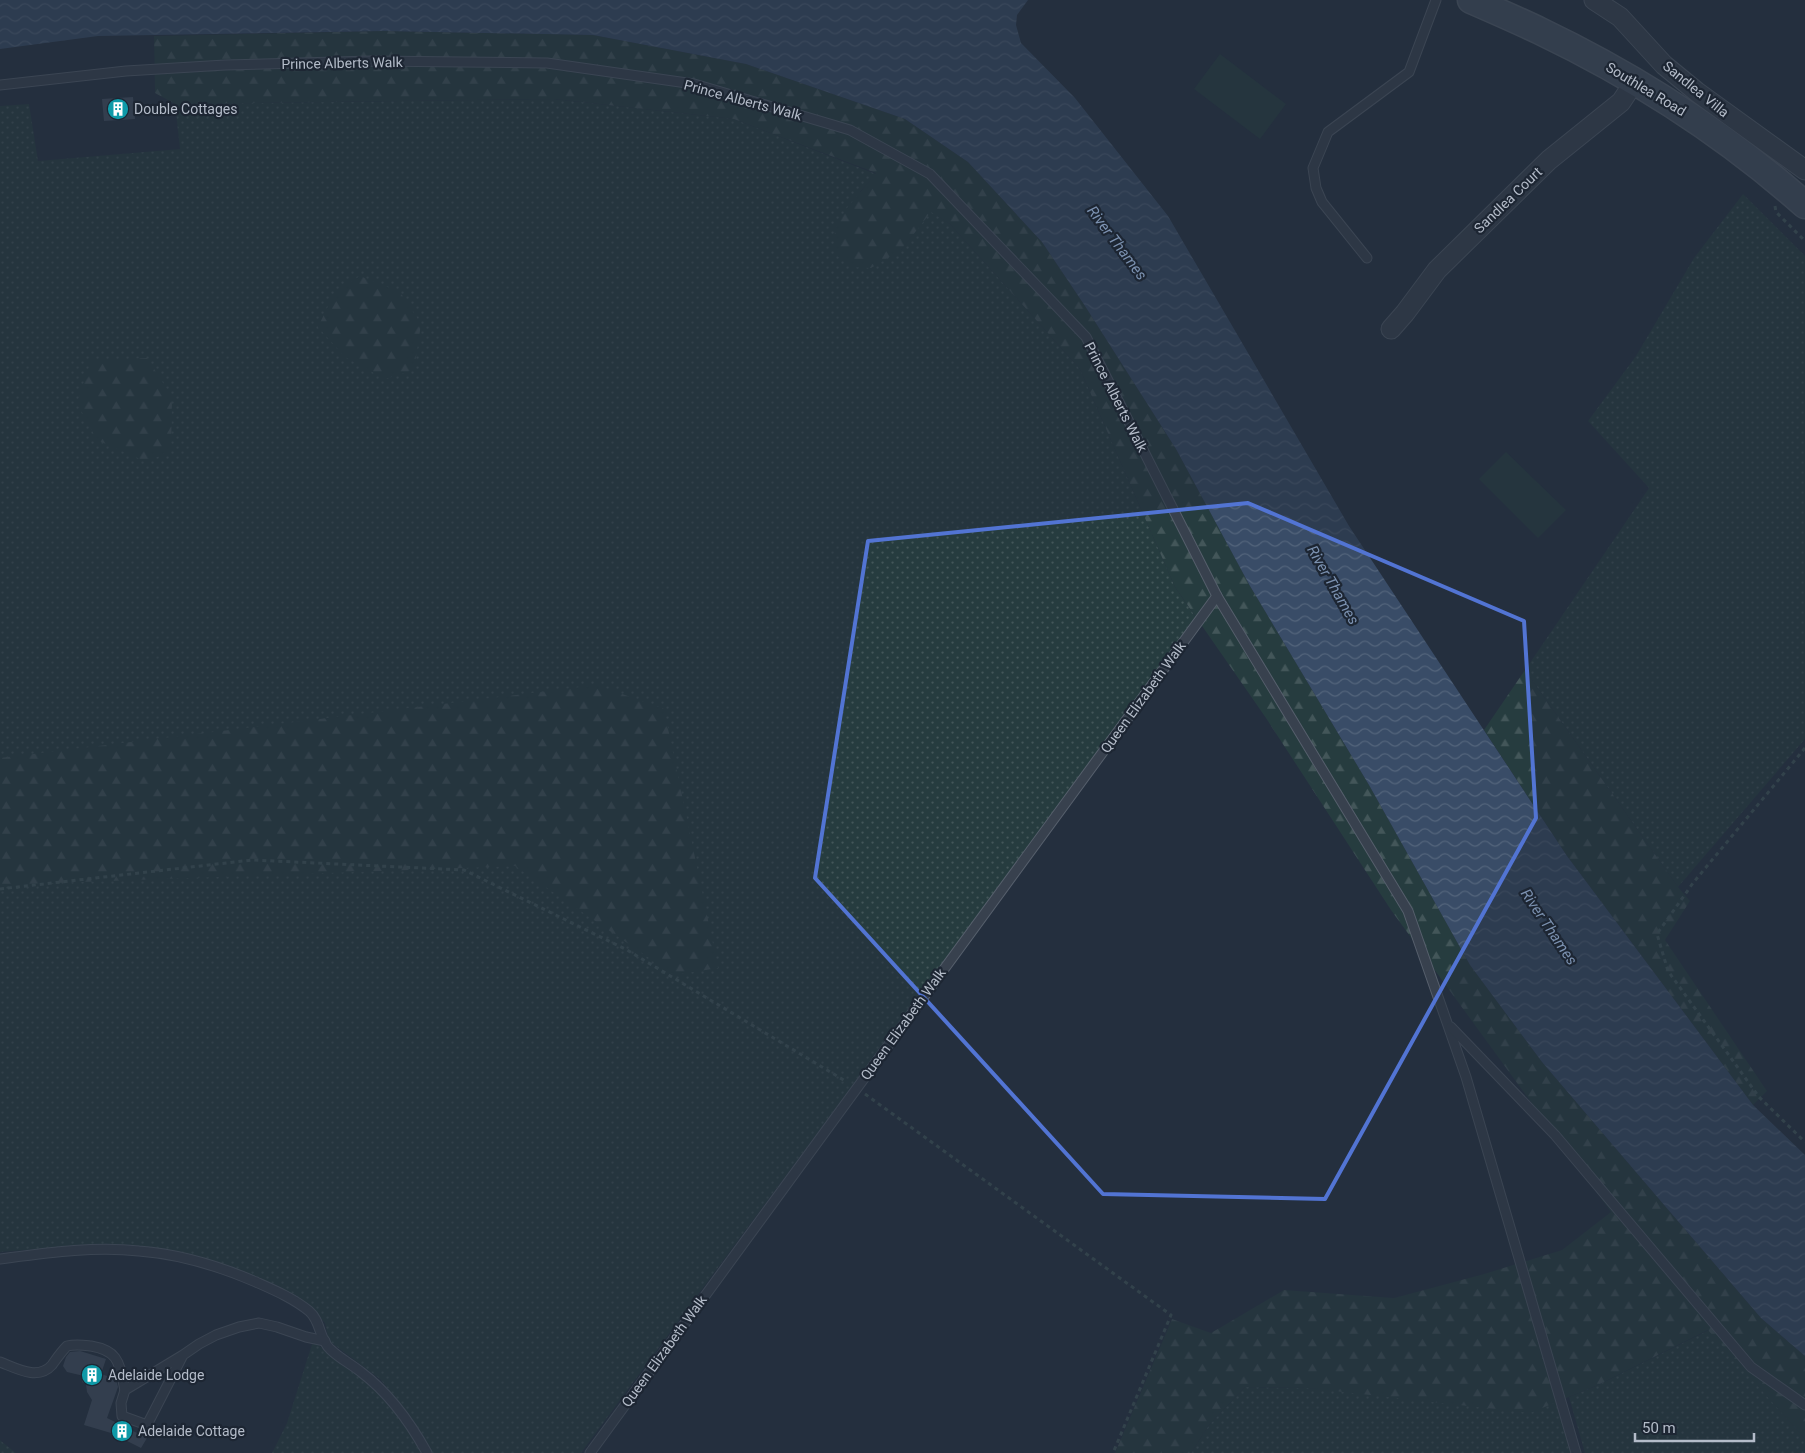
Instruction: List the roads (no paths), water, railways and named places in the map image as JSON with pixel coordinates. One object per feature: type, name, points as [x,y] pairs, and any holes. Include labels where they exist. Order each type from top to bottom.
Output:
[{"type":"main road","name":"Southlea Road","points":[[1471,0],[1539,30],[1635,81],[1697,120],[1772,176],[1805,205]]},
{"type":"street","name":"Sandlea Villa","points":[[1594,0],[1620,17],[1664,65],[1697,92],[1805,170]]},
{"type":"street","name":"Sandlea Court","points":[[1391,329],[1443,264],[1548,160],[1621,102],[1635,81]]},
{"type":"lane","points":[[1367,258],[1322,202],[1316,188],[1313,168],[1328,132],[1409,72],[1436,0]]},
{"type":"lane","name":"Prince Alberts Walk","points":[[0,86],[126,71],[226,65],[372,61],[547,63],[694,84],[850,130],[930,174],[1086,337],[1217,596],[1408,911],[1466,1078],[1576,1453]]},
{"type":"lane","name":"Queen Elizabeth Walk","points":[[590,1453],[1217,596]]},
{"type":"lane","points":[[1448,1024],[1556,1135],[1751,1367],[1805,1405]]},
{"type":"lane","points":[[0,1259],[52,1252],[114,1250],[158,1253],[206,1264],[246,1278],[296,1301],[311,1312],[325,1342],[332,1351],[362,1372],[390,1399],[401,1412],[427,1453]]},
{"type":"lane","points":[[125,1390],[216,1335],[239,1327],[259,1323],[325,1342]]},
{"type":"lane","points":[[0,1362],[28,1373],[38,1373],[51,1366],[67,1346],[77,1344],[105,1348],[114,1356],[119,1364],[125,1390],[121,1403],[122,1416],[147,1424],[184,1355]]},
{"type":"water","name":"River Thames","points":[[0,0],[1028,0],[1017,15],[1016,25],[1021,43],[1075,98],[1168,216],[1349,526],[1567,856],[1753,1105],[1805,1155],[1805,1356],[1761,1318],[1641,1178],[1542,1062],[1470,965],[1369,785],[1250,586],[1176,449],[1042,242],[968,162],[905,119],[746,64],[593,35],[384,31],[98,36],[0,49]]},
{"type":"place","name":"Double Cottages","points":[[118,109]]},
{"type":"place","name":"Adelaide Lodge","points":[[92,1375]]},
{"type":"place","name":"Adelaide Cottage","points":[[122,1431]]}]
